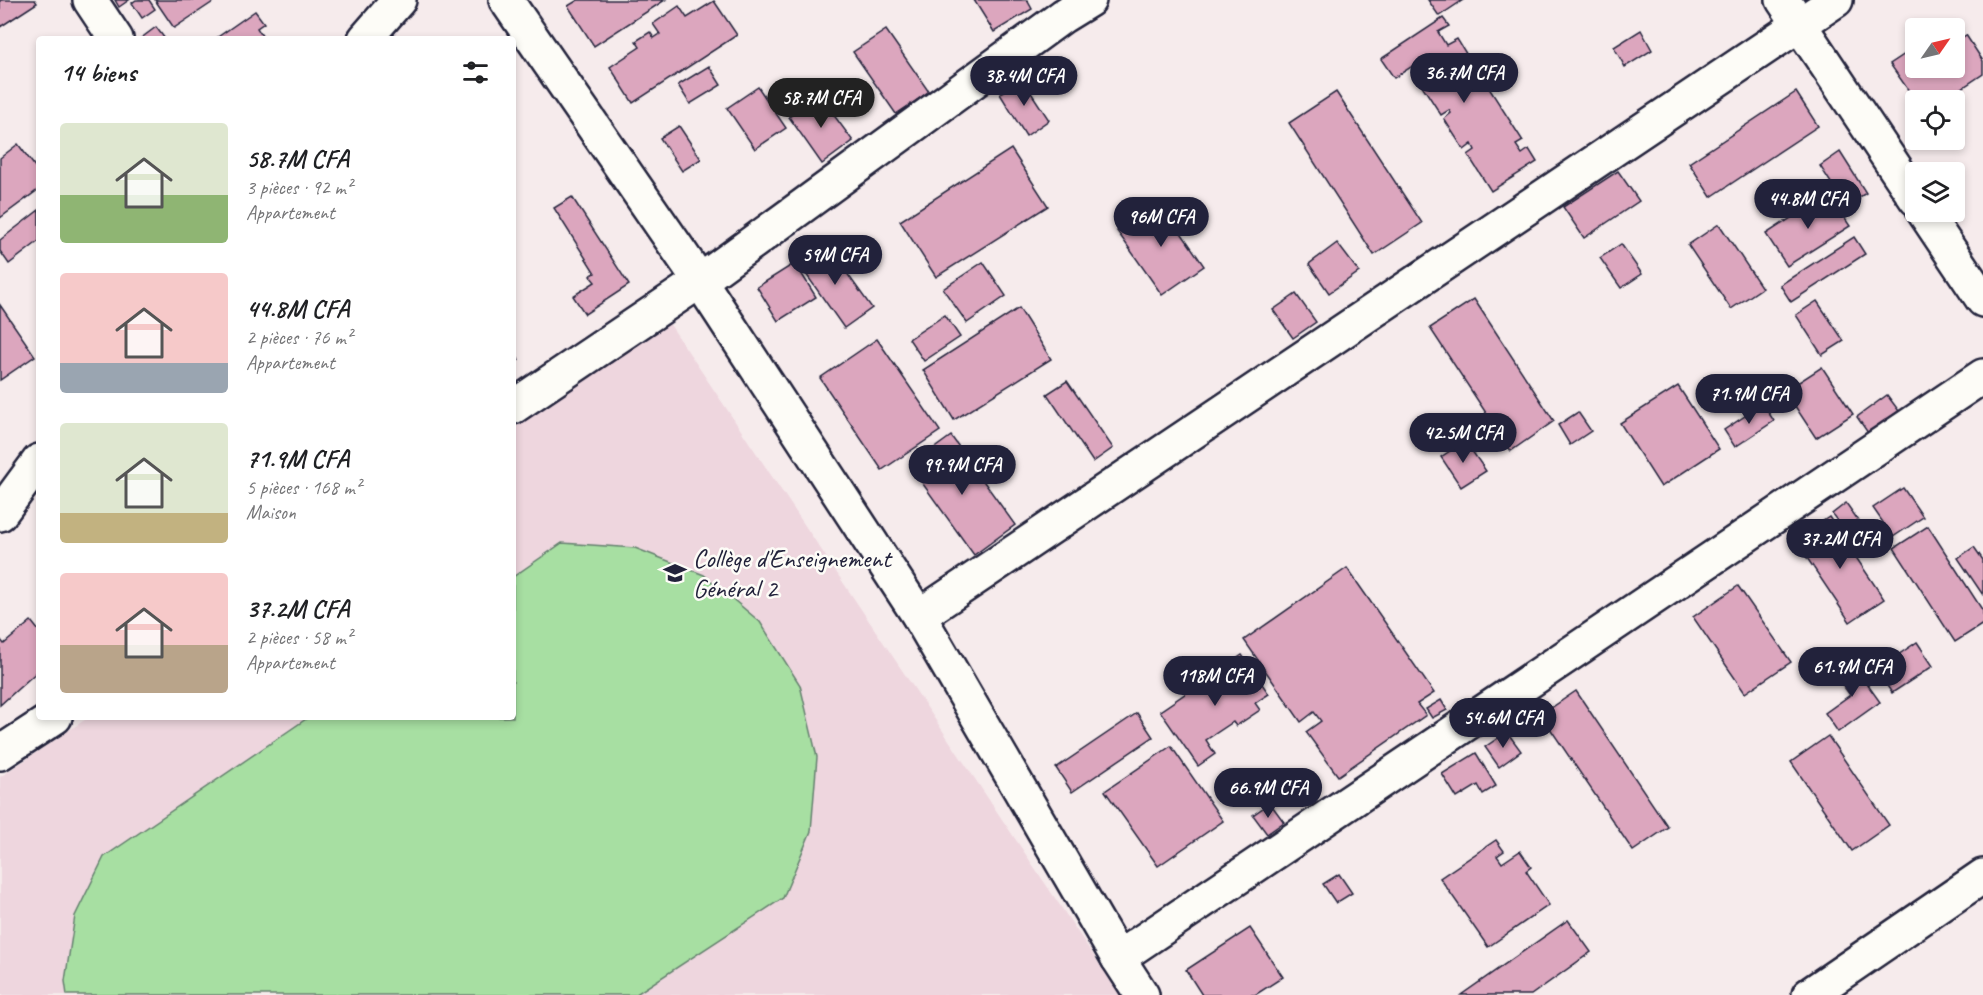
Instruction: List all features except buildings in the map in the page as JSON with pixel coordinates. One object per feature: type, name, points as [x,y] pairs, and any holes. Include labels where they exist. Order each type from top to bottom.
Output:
[{"type":"street","points":[[90,0],[115,36]]},
{"type":"street","points":[[367,36],[399,0]]},
{"type":"street","points":[[506,0],[700,281],[919,616],[1118,958],[1142,995]]},
{"type":"street","points":[[516,405],[700,281],[1063,16],[1089,0]]},
{"type":"street","points":[[919,616],[1791,12],[1836,0]]},
{"type":"street","points":[[1791,12],[1905,183]]},
{"type":"street","points":[[1931,222],[1983,300]]},
{"type":"street","points":[[1118,958],[1983,376]]},
{"type":"street","points":[[0,514],[36,465]]},
{"type":"street","points":[[0,753],[50,720]]},
{"type":"street","points":[[1809,995],[1983,876]]},
{"type":"shaded area","name":"Collège d'Enseignement Général 2","points":[[669,323],[1120,995],[0,995],[0,777],[85,720],[516,720],[516,427]]},
{"type":"green space","points":[[562,543],[635,548],[704,575],[760,622],[800,685],[817,757],[811,831],[783,898],[635,995],[67,995],[65,981],[75,916],[104,857],[305,720],[516,720],[516,575]]},
{"type":"place","name":"Collège d'Enseignement Général 2","points":[[675,573]]}]
